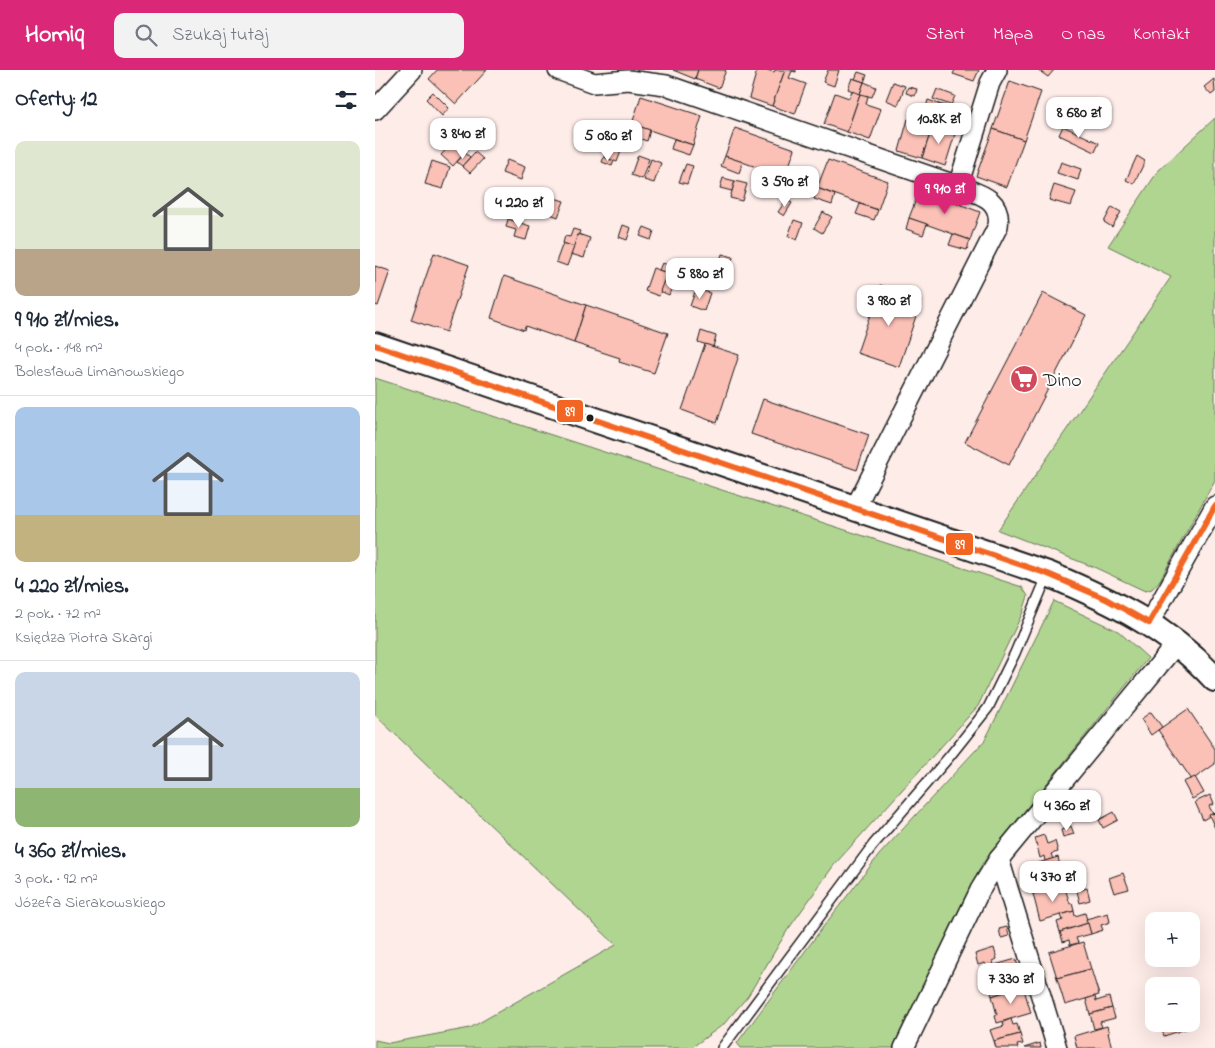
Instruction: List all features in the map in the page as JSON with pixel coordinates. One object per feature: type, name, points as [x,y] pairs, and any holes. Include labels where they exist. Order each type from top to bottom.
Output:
[{"type":"street","points":[[375,110],[412,70]]},
{"type":"street","points":[[558,70],[593,83],[628,80],[666,85],[958,186],[987,197],[995,205],[1000,215],[998,226],[855,508]]},
{"type":"street","points":[[958,186],[990,83],[997,70]]},
{"type":"street","points":[[375,346],[1048,574],[1106,599],[1149,623],[1177,643],[1215,679]]},
{"type":"street","points":[[1149,623],[1215,506]]},
{"type":"street","points":[[904,1048],[980,890],[999,859],[1177,643]]},
{"type":"street","points":[[999,859],[1057,1048]]},
{"type":"lane","points":[[722,1048],[873,845],[949,758],[988,708],[1015,653],[1048,574]]},
{"type":"green space","points":[[1215,118],[1215,480],[1160,580],[1152,589],[1145,591],[1096,568],[998,530],[1171,277],[1108,246],[1158,171]]},
{"type":"green space","points":[[375,378],[1022,587],[1028,596],[1023,612],[978,706],[834,865],[787,931],[748,996],[724,1024],[691,1048],[375,1048],[375,1040],[389,1043],[470,1028],[616,945],[375,715]]},
{"type":"green space","points":[[1054,601],[1118,631],[1148,658],[982,864],[893,1048],[741,1048],[737,1043],[879,855],[985,740]]},
{"type":"building","points":[[437,70],[487,70],[456,104],[429,79]]},
{"type":"building","points":[[673,70],[698,70],[695,79]]},
{"type":"building","points":[[698,70],[726,70],[719,88],[695,79]]},
{"type":"building","points":[[757,70],[774,72],[775,70],[785,70],[772,106],[749,98]]},
{"type":"building","points":[[785,70],[796,70],[796,72],[792,71],[789,78],[806,84],[795,114],[772,106]]},
{"type":"building","points":[[828,70],[839,70],[834,86],[823,82]]},
{"type":"building","points":[[955,70],[979,70],[974,81],[953,74]]},
{"type":"building","points":[[1038,70],[1054,70],[1048,77]]},
{"type":"building","points":[[858,72],[867,75],[864,82],[855,79]]},
{"type":"building","points":[[852,78],[864,82],[860,94],[848,89]]},
{"type":"building","points":[[1214,79],[1215,92],[1211,95],[1204,87]]},
{"type":"building","points":[[1010,81],[1041,92],[1024,140],[993,129]]},
{"type":"building","points":[[864,82],[876,87],[872,97],[860,94]]},
{"type":"building","points":[[893,82],[905,86],[898,105],[886,100]]},
{"type":"building","points":[[908,87],[917,89],[915,96],[906,93]]},
{"type":"building","points":[[937,89],[955,96],[951,105],[933,99]]},
{"type":"building","points":[[852,91],[860,94],[847,132],[824,124],[835,93],[849,98]]},
{"type":"building","points":[[433,92],[449,108],[442,116],[426,99]]},
{"type":"building","points":[[860,94],[868,96],[866,104],[881,109],[870,140],[847,132]]},
{"type":"building","points":[[641,96],[702,116],[693,145],[632,124]]},
{"type":"building","points":[[928,100],[939,104],[935,119],[924,115]]},
{"type":"building","points":[[939,104],[951,107],[946,122],[935,119]]},
{"type":"building","points":[[927,116],[935,119],[922,158],[899,151],[908,119],[924,125]]},
{"type":"building","points":[[935,119],[942,121],[939,129],[955,134],[945,166],[922,158]]},
{"type":"building","points":[[632,124],[650,130],[647,141],[628,135]]},
{"type":"building","points":[[1063,126],[1099,143],[1095,152],[1059,135]]},
{"type":"building","points":[[735,128],[795,149],[785,177],[725,156]]},
{"type":"building","points":[[993,129],[1024,140],[1007,187],[976,176]]},
{"type":"building","points":[[457,138],[469,148],[453,166],[441,155]]},
{"type":"building","points":[[611,138],[624,143],[617,162],[604,157]]},
{"type":"building","points":[[674,139],[693,145],[689,155],[671,149]]},
{"type":"building","points":[[475,152],[483,159],[470,173],[462,166]]},
{"type":"building","points":[[465,153],[470,157],[462,166],[457,162]]},
{"type":"building","points":[[638,155],[649,159],[642,179],[631,175]]},
{"type":"building","points":[[725,156],[743,162],[739,173],[721,166]]},
{"type":"building","points":[[1137,156],[1145,161],[1134,184],[1126,180]]},
{"type":"building","points":[[604,157],[614,161],[612,166],[602,162]]},
{"type":"building","points":[[651,159],[661,163],[654,183],[644,180]]},
{"type":"building","points":[[507,160],[525,167],[521,180],[502,173]]},
{"type":"building","points":[[828,160],[888,181],[878,210],[817,188]]},
{"type":"building","points":[[432,161],[450,167],[443,189],[425,184]]},
{"type":"building","points":[[1061,162],[1081,169],[1078,180],[1057,173]]},
{"type":"building","points":[[686,164],[693,166],[687,184],[679,182]]},
{"type":"building","points":[[767,171],[785,177],[781,187],[764,181]]},
{"type":"building","points":[[723,178],[735,181],[732,191],[720,188]]},
{"type":"building","points":[[735,181],[747,184],[742,201],[730,198]]},
{"type":"building","points":[[1054,185],[1076,192],[1071,206],[1049,200]]},
{"type":"building","points":[[817,188],[835,195],[832,205],[814,199]]},
{"type":"building","points":[[920,189],[980,212],[970,240],[909,218]]},
{"type":"building","points":[[545,195],[564,201],[558,217],[540,210]]},
{"type":"building","points":[[786,200],[792,203],[784,216],[778,212]]},
{"type":"building","points":[[860,204],[878,210],[874,220],[856,214]]},
{"type":"building","points":[[1112,207],[1121,212],[1112,227],[1104,222]]},
{"type":"building","points":[[823,212],[832,217],[822,233],[814,228]]},
{"type":"building","points":[[909,218],[927,224],[923,235],[906,229]]},
{"type":"building","points":[[508,219],[530,226],[526,240],[514,237],[516,230],[506,227]]},
{"type":"building","points":[[794,220],[803,223],[797,240],[788,236]]},
{"type":"building","points":[[623,225],[631,228],[627,240],[619,237]]},
{"type":"building","points":[[644,227],[654,231],[651,240],[640,236]]},
{"type":"building","points":[[573,229],[580,231],[574,247],[563,243],[565,236],[570,237]]},
{"type":"building","points":[[578,234],[590,238],[584,258],[571,254]]},
{"type":"building","points":[[953,234],[970,240],[967,250],[949,245]]},
{"type":"building","points":[[563,243],[574,247],[567,266],[556,262]]},
{"type":"building","points":[[434,253],[469,265],[446,332],[411,320]]},
{"type":"building","points":[[722,254],[733,257],[728,276],[717,273]]},
{"type":"building","points":[[662,263],[669,265],[667,273],[659,270]]},
{"type":"building","points":[[669,265],[678,268],[676,276],[667,273]]},
{"type":"building","points":[[375,266],[390,271],[378,306],[375,305]]},
{"type":"building","points":[[653,268],[667,273],[659,296],[645,291]]},
{"type":"building","points":[[667,273],[676,276],[669,295],[660,291]]},
{"type":"building","points":[[504,276],[586,305],[574,343],[525,326],[524,330],[491,318]]},
{"type":"building","points":[[880,285],[921,301],[899,367],[857,353]]},
{"type":"building","points":[[696,289],[710,293],[704,311],[690,306]]},
{"type":"building","points":[[1043,293],[1086,315],[1009,465],[965,442]]},
{"type":"building","points":[[586,305],[668,333],[654,373],[619,362],[620,358],[574,343]]},
{"type":"building","points":[[701,331],[716,336],[713,347],[698,342]]},
{"type":"building","points":[[705,344],[739,355],[717,423],[682,410]]},
{"type":"building","points":[[763,399],[869,435],[857,470],[751,434]]},
{"type":"building","points":[[1188,709],[1215,749],[1215,764],[1192,780],[1158,730]]},
{"type":"building","points":[[1151,712],[1162,727],[1151,735],[1141,719]]},
{"type":"building","points":[[1195,777],[1204,793],[1192,799],[1183,782]]},
{"type":"building","points":[[1210,795],[1214,804],[1209,806],[1213,814],[1203,820],[1195,802]]},
{"type":"building","points":[[1114,812],[1118,820],[1103,828],[1099,820]]},
{"type":"building","points":[[1215,813],[1215,828],[1209,815]]},
{"type":"building","points":[[1071,826],[1074,834],[1063,837],[1061,830]]},
{"type":"building","points":[[1044,835],[1047,844],[1055,841],[1058,852],[1051,854],[1053,859],[1045,861],[1044,856],[1040,858],[1035,838]]},
{"type":"building","points":[[1058,857],[1064,885],[1033,894],[1025,867]]},
{"type":"building","points":[[1123,873],[1129,889],[1114,893],[1109,878]]},
{"type":"building","points":[[1064,885],[1074,911],[1040,921],[1033,894]]},
{"type":"building","points":[[1087,888],[1090,900],[1080,903],[1077,891]]},
{"type":"building","points":[[1074,911],[1075,916],[1085,913],[1088,923],[1060,932],[1057,922],[1063,920],[1061,915]]},
{"type":"building","points":[[1108,913],[1110,922],[1101,925],[1103,930],[1091,934],[1086,919]]},
{"type":"building","points":[[1088,923],[1091,934],[1076,938],[1078,943],[1070,945],[1069,940],[1063,942],[1060,932]]},
{"type":"building","points":[[1007,927],[1009,936],[1001,938],[999,929]]},
{"type":"building","points":[[1083,942],[1091,969],[1057,978],[1049,952]]},
{"type":"building","points":[[994,948],[997,959],[993,961],[994,966],[987,968],[985,963],[978,965],[975,954]]},
{"type":"building","points":[[1016,959],[1023,986],[992,996],[986,976],[983,977],[981,969]]},
{"type":"building","points":[[1091,969],[1099,995],[1065,1005],[1057,978]]},
{"type":"building","points":[[1023,986],[1031,1013],[997,1023],[992,996]]},
{"type":"building","points":[[1095,996],[1096,1001],[1109,997],[1112,1008],[1090,1014],[1086,999]]},
{"type":"building","points":[[1112,1008],[1115,1018],[1100,1022],[1102,1027],[1094,1029],[1090,1014]]},
{"type":"building","points":[[1011,1019],[1013,1025],[1017,1024],[1020,1034],[994,1041],[990,1030],[1004,1026],[1003,1022]]},
{"type":"building","points":[[1107,1026],[1112,1048],[1077,1048],[1074,1036]]},
{"type":"building","points":[[1162,1032],[1176,1032],[1164,1036]]},
{"type":"building","points":[[1020,1034],[1023,1044],[1017,1045],[1018,1048],[996,1048],[994,1041]]},
{"type":"building","points":[[1040,1043],[1041,1048],[1024,1048]]},
{"type":"transit line","name":"89","points":[[375,345],[1048,574],[1106,599],[1149,623]]},
{"type":"transit line","name":"89","points":[[1149,623],[1215,506]]},
{"type":"place","name":"Dino","points":[[1024,379]]}]
